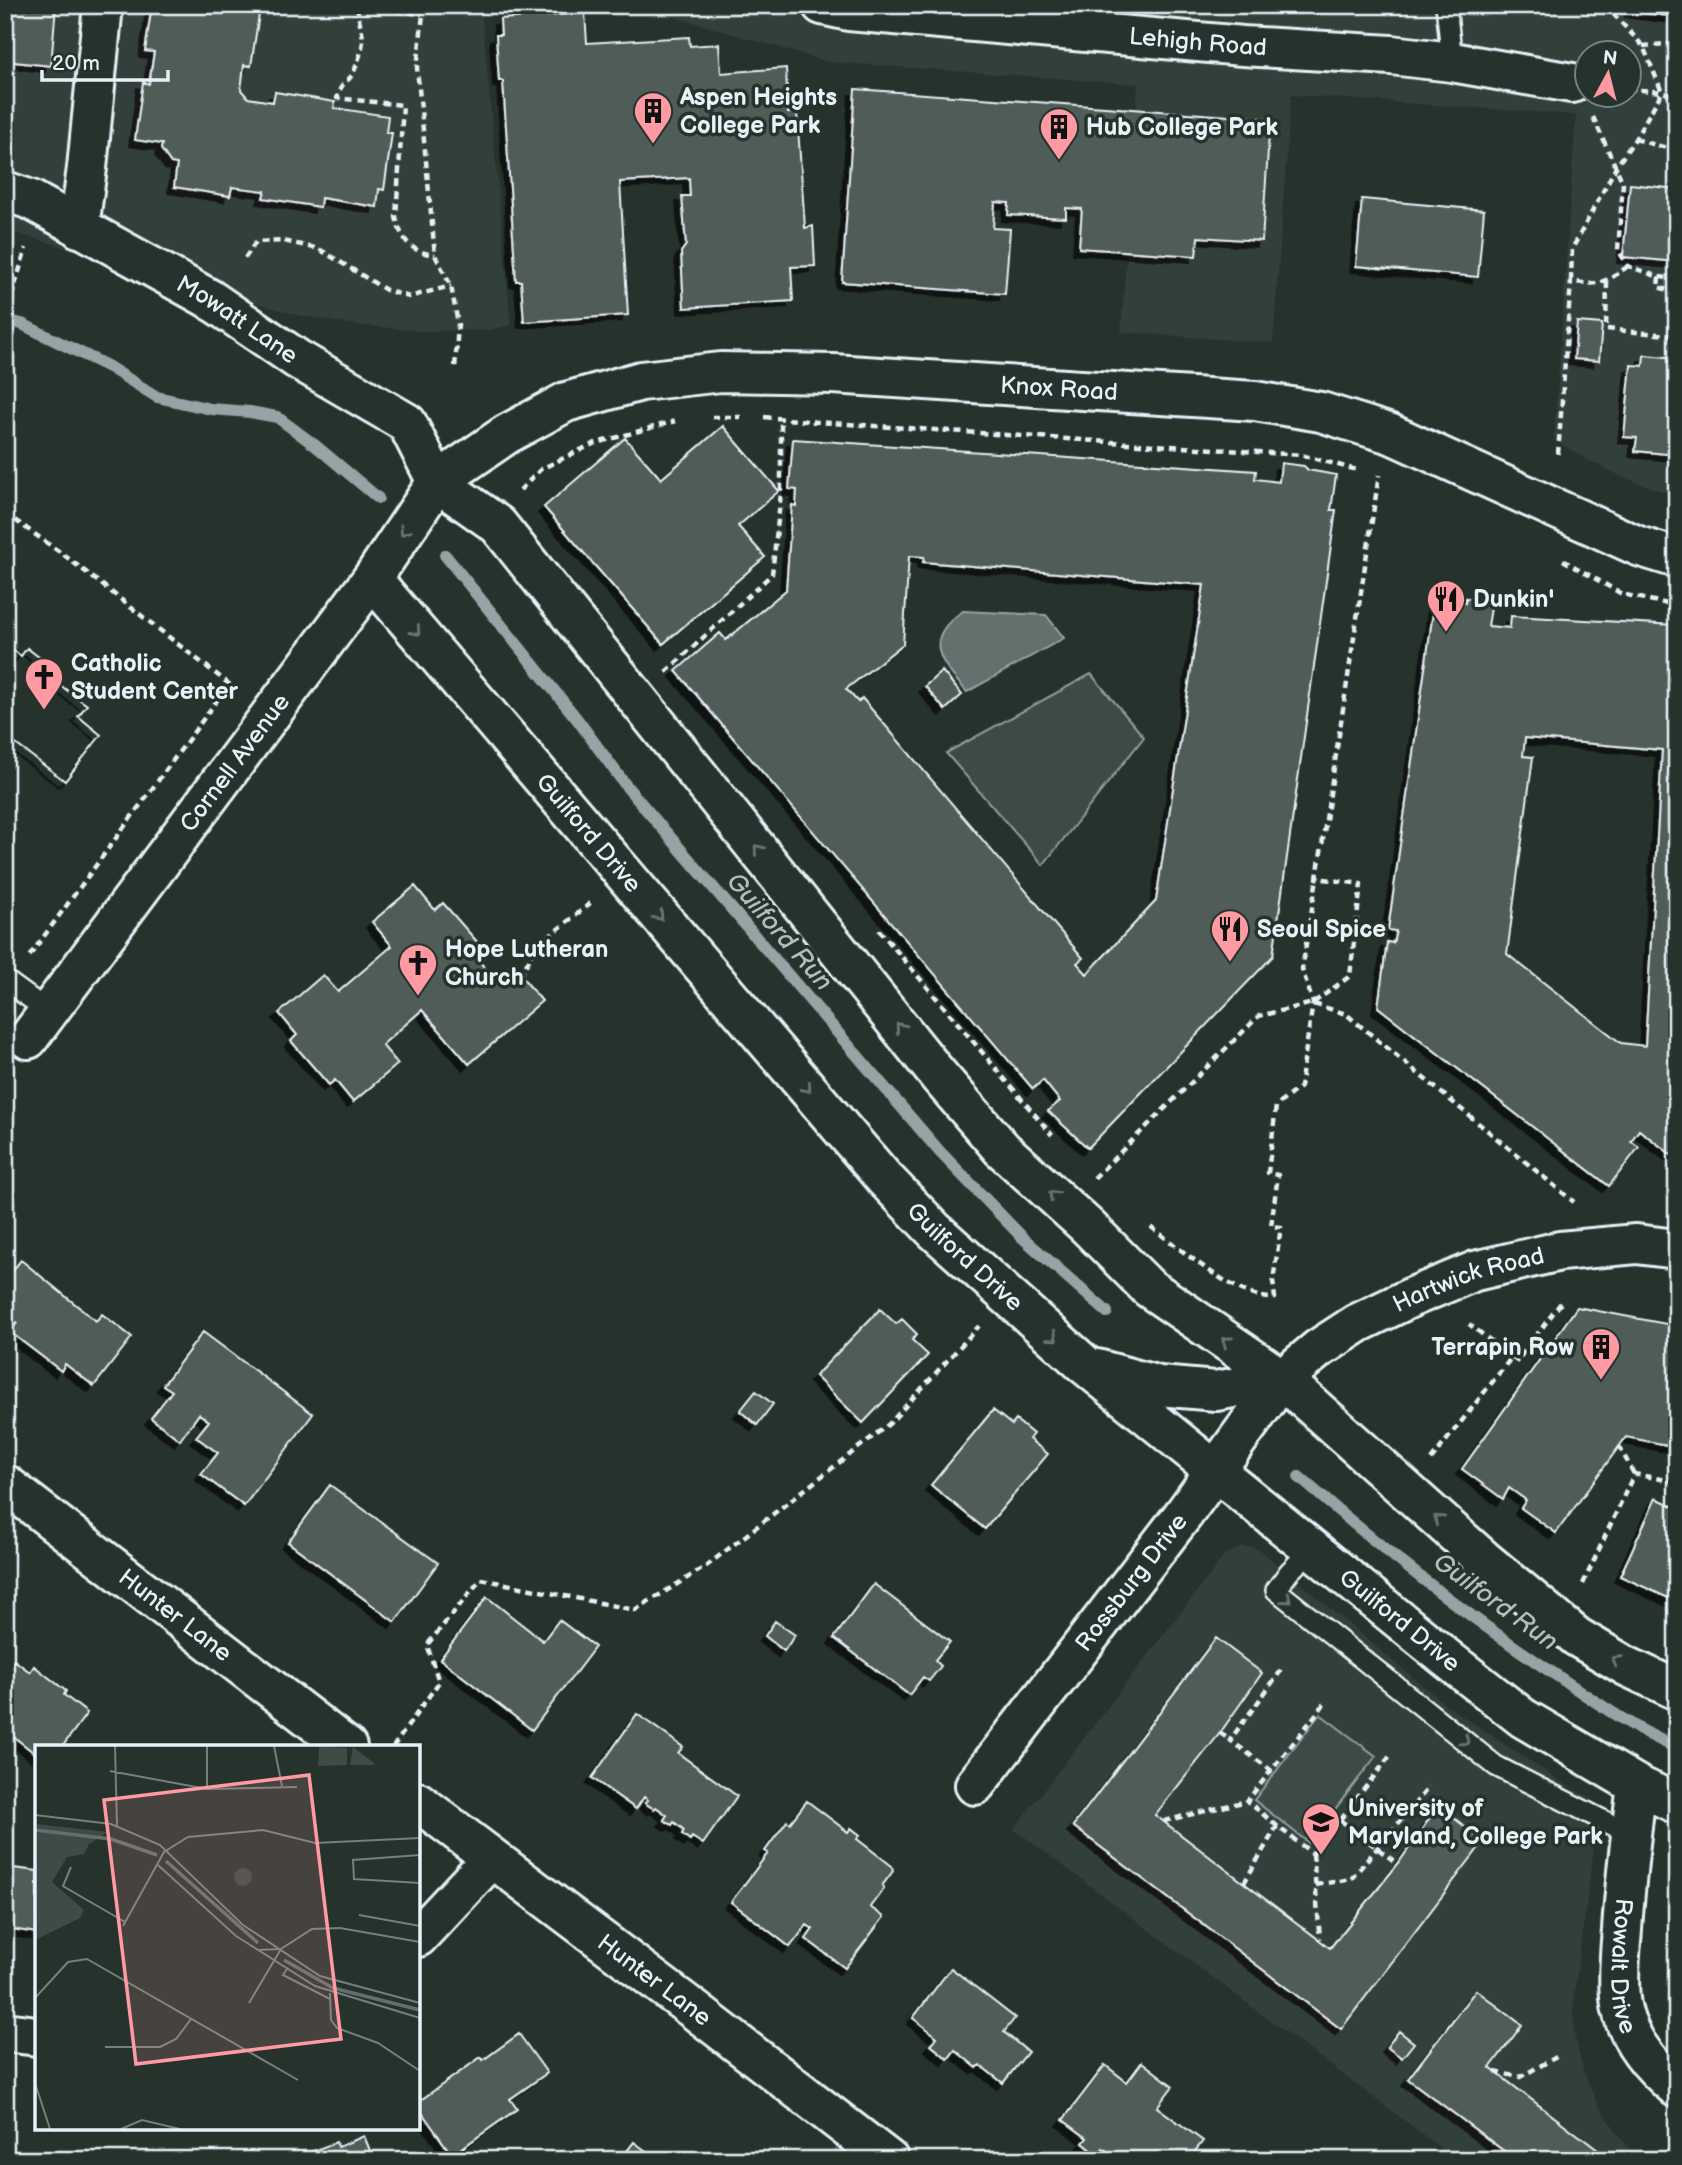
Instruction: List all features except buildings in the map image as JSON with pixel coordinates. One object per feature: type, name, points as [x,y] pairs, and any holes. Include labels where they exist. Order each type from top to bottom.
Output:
[{"type":"street","points":[[79,228],[88,168],[103,5]]},
{"type":"street","name":"Lehigh Road","points":[[840,7],[1452,62],[1572,83]]},
{"type":"street","name":"Mowatt Lane","points":[[5,191],[32,200],[208,298],[297,359],[407,423],[437,482]]},
{"type":"street","name":"Knox Road","points":[[437,482],[507,434],[566,402],[641,381],[721,372],[873,377],[1255,401],[1321,412],[1391,434],[1638,546],[1677,558]]},
{"type":"street","points":[[437,482],[498,524],[938,1074],[1002,1149],[1087,1226],[1149,1289],[1282,1379],[1483,1559],[1577,1637],[1626,1666],[1677,1690]]},
{"type":"street","name":"Cornell Avenue","points":[[39,1026],[372,579],[437,482]]},
{"type":"street","name":"Guilford Drive","points":[[372,579],[883,1177],[934,1230],[1085,1366],[1523,1718],[1637,1785],[1677,1804]]},
{"type":"street","name":"Hartwick Road","points":[[1282,1379],[1318,1349],[1358,1323],[1475,1271],[1560,1251],[1636,1244],[1677,1249]]},
{"type":"street","points":[[1085,1366],[1159,1386],[1216,1391],[1282,1379]]},
{"type":"street","name":"Rossburg Drive","points":[[975,1785],[1215,1473],[1282,1379]]},
{"type":"street","name":"Hunter Lane","points":[[5,1484],[344,1745]]},
{"type":"street","name":"Rowalt Drive","points":[[1637,1785],[1619,1958],[1621,2009],[1634,2040],[1662,2075],[1677,2088]]},
{"type":"street","name":"Hunter Lane","points":[[420,1804],[889,2160]]},
{"type":"street","points":[[420,1935],[492,1858]]},
{"type":"street","points":[[5,2032],[35,2036]]},
{"type":"lane","points":[[1446,5],[1452,62]]},
{"type":"lane","points":[[8,981],[39,1026]]},
{"type":"lane","points":[[1311,1550],[1276,1590],[1496,1766],[1630,1834]]},
{"type":"path","points":[[349,5],[422,14]]},
{"type":"path","points":[[424,5],[417,68],[435,254],[451,286],[458,324],[455,369]]},
{"type":"path","points":[[1605,5],[1636,38]]},
{"type":"path","points":[[1614,13],[1615,5]]},
{"type":"path","points":[[358,6],[363,41],[360,57],[353,75],[339,87],[337,98],[403,105],[396,217],[404,240],[426,253],[435,254]]},
{"type":"path","points":[[1644,46],[1677,43]]},
{"type":"path","points":[[1644,48],[1662,92]]},
{"type":"path","points":[[1572,83],[1583,94],[1623,183],[1618,250],[1628,266],[1659,277],[1677,279]]},
{"type":"path","points":[[1644,90],[1677,97]]},
{"type":"path","points":[[1558,454],[1572,249],[1616,167],[1662,92]]},
{"type":"path","points":[[1635,139],[1677,151]]},
{"type":"path","points":[[245,258],[256,242],[284,241],[319,249],[386,290],[410,297],[451,286]]},
{"type":"path","points":[[5,318],[26,248]]},
{"type":"path","points":[[1571,281],[1583,284],[1607,282],[1628,266]]},
{"type":"path","points":[[1659,277],[1658,287],[1677,293]]},
{"type":"path","points":[[1607,282],[1606,329],[1677,335]]},
{"type":"path","points":[[703,418],[747,416]]},
{"type":"path","points":[[758,416],[1301,455],[1359,470]]},
{"type":"path","points":[[663,675],[772,574],[781,493],[781,418]]},
{"type":"path","points":[[517,493],[541,469],[593,444],[680,420]]},
{"type":"path","points":[[1150,1227],[1234,1288],[1265,1299],[1275,1298],[1273,1280],[1281,1227],[1271,1226],[1278,1175],[1268,1173],[1274,1119],[1276,1105],[1300,1087],[1313,1003],[1301,969],[1379,475],[1369,472]]},
{"type":"path","points":[[5,513],[64,555],[229,684],[8,981]]},
{"type":"path","points":[[1090,1181],[1259,1016],[1313,1003],[1350,976],[1361,884],[1317,878]]},
{"type":"path","points":[[520,976],[536,947],[594,899]]},
{"type":"path","points":[[877,928],[1055,1139]]},
{"type":"path","points":[[1313,1003],[1346,1014],[1574,1202]]},
{"type":"path","points":[[1469,1324],[1517,1361],[1563,1300]]},
{"type":"path","points":[[394,1745],[439,1682],[427,1645],[481,1579],[635,1610],[705,1567],[889,1424],[978,1326]]},
{"type":"path","points":[[1430,1461],[1512,1357]]},
{"type":"path","points":[[1619,1446],[1634,1474]]},
{"type":"path","points":[[1634,1474],[1677,1482]]},
{"type":"path","points":[[1583,1584],[1634,1474]]},
{"type":"path","points":[[1230,1740],[1283,1668]]},
{"type":"path","points":[[1164,1821],[1247,1801],[1325,1703]]},
{"type":"path","points":[[1220,1734],[1272,1771]]},
{"type":"path","points":[[1320,1940],[1313,1854],[1390,1756]]},
{"type":"path","points":[[1316,1885],[1351,1880],[1429,1787]]},
{"type":"path","points":[[1247,1801],[1313,1854]]},
{"type":"path","points":[[1340,1821],[1398,1864]]},
{"type":"path","points":[[1244,1883],[1277,1826]]},
{"type":"path","points":[[1495,2072],[1520,2077],[1560,2055]]},
{"type":"shaded area","points":[[5,5],[481,5],[511,325],[489,330],[421,331],[348,324],[298,315],[5,230]]},
{"type":"shaded area","points":[[635,5],[1677,5],[1677,496],[1625,478],[1554,440],[1576,115],[1291,95],[1273,343],[1121,332],[1138,84],[828,62]]},
{"type":"shaded area","points":[[963,611],[1046,615],[1064,638],[967,692],[949,671],[939,651],[942,631]]},
{"type":"shaded area","points":[[1091,674],[1144,737],[1043,865],[946,753]]},
{"type":"shaded area","name":"University of Maryland, College Park","points":[[1242,1547],[1261,1551],[1445,1704],[1572,1789],[1591,1797],[1594,1805],[1592,1861],[1574,1994],[1574,2033],[1583,2070],[1598,2105],[1637,2160],[1457,2160],[1014,1829],[1225,1555]]},
{"type":"shaded area","points":[[1320,1714],[1376,1756],[1309,1843],[1254,1800]]},
{"type":"waterway","name":"Guilford Run","points":[[5,320],[22,324],[109,367],[157,397],[211,409],[277,417],[378,498]]},
{"type":"waterway","name":"Guilford Run","points":[[445,555],[577,719],[627,787],[940,1152],[1023,1238],[1107,1312]]},
{"type":"waterway","name":"Guilford Run","points":[[1299,1477],[1362,1531],[1493,1632],[1618,1716],[1677,1748]]},
{"type":"place","name":"Aspen Heights College Park","points":[[653,145]]},
{"type":"place","name":"Hub College Park","points":[[1059,161]]},
{"type":"place","name":"Dunkin'","points":[[1446,633]]},
{"type":"place","name":"Catholic Student Center","points":[[44,711]]},
{"type":"place","name":"Seoul Spice","points":[[1230,963]]},
{"type":"place","name":"Hope Lutheran Church","points":[[418,997]]},
{"type":"place","name":"Terrapin Row","points":[[1601,1381]]},
{"type":"place","name":"University of Maryland, College Park","points":[[1321,1856]]}]
